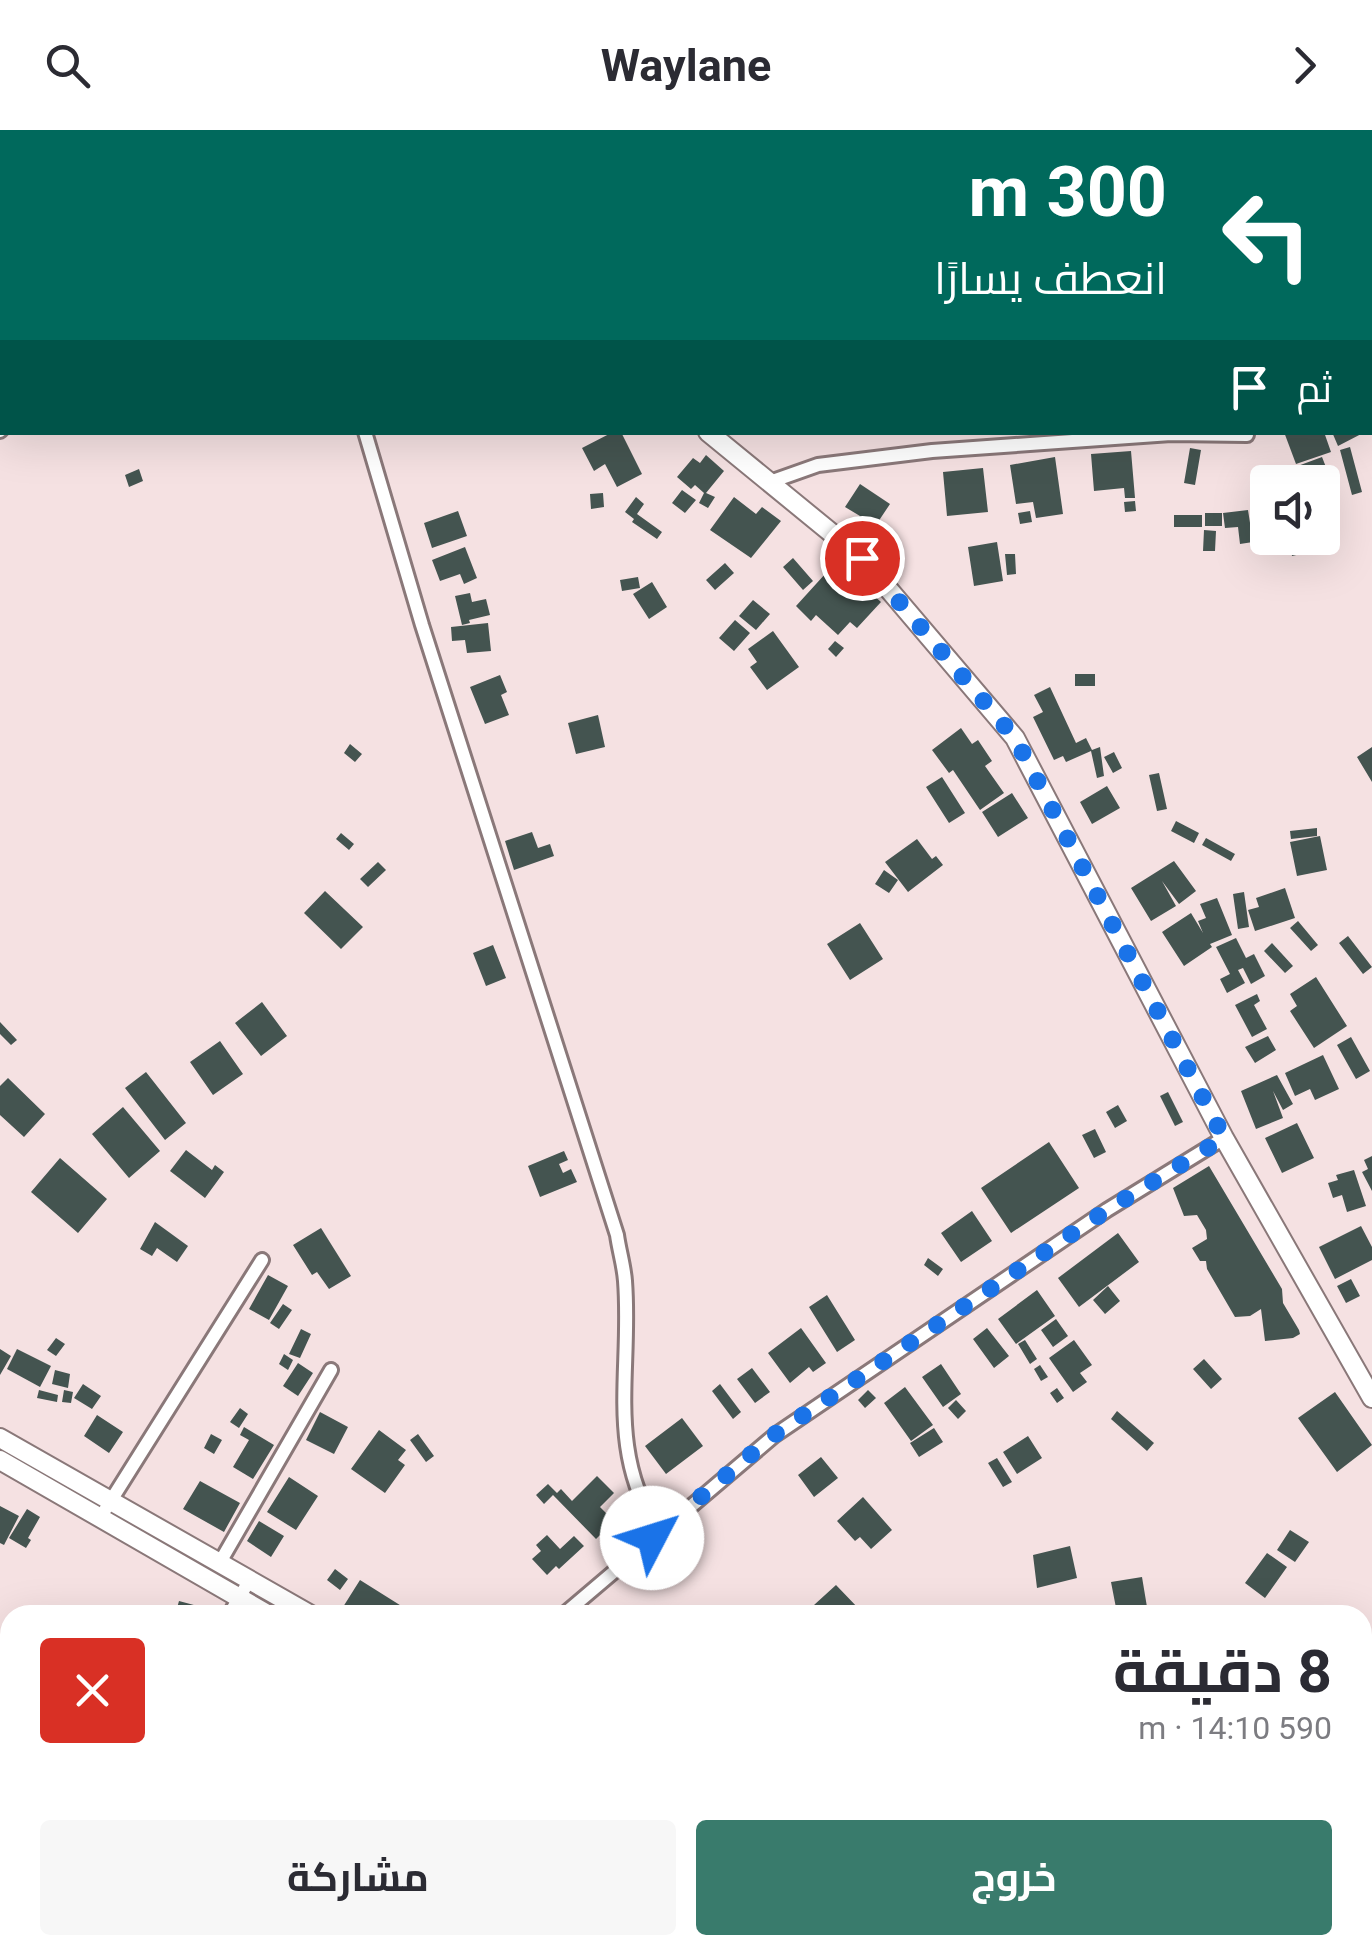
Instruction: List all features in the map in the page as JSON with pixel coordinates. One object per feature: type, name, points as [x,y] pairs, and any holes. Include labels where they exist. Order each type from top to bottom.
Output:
[{"type":"street","points":[[366,435],[422,625],[616,1235],[625,1281],[625,1446],[642,1506],[660,1532]]},
{"type":"street","points":[[712,435],[862,558],[1015,738],[1224,1138],[1372,1398]]},
{"type":"street","points":[[770,482],[818,465],[932,451],[1157,435]]},
{"type":"street","points":[[575,1605],[774,1435],[1107,1210],[1224,1138]]},
{"type":"street","points":[[100,1518],[262,1260]]},
{"type":"street","points":[[219,1564],[331,1370]]},
{"type":"street","points":[[0,1438],[293,1605]]},
{"type":"street","points":[[0,1460],[251,1605]]},
{"type":"street","points":[[235,1605],[249,1581]]},
{"type":"building","points":[[607,435],[622,435],[642,474],[617,487],[605,464],[594,471],[582,448]]},
{"type":"building","points":[[1285,435],[1325,435],[1331,452],[1296,464]]},
{"type":"building","points":[[1333,435],[1359,435],[1338,446]]},
{"type":"building","points":[[1350,447],[1362,492],[1352,495],[1340,450]]},
{"type":"building","points":[[1190,448],[1201,450],[1195,485],[1184,483]]},
{"type":"building","points":[[1131,451],[1135,498],[1125,498],[1124,488],[1094,491],[1091,454]]},
{"type":"building","points":[[706,455],[724,471],[706,493],[715,497],[708,508],[699,503],[704,493],[695,485],[691,489],[677,477],[693,458],[700,463]]},
{"type":"building","points":[[1055,457],[1063,514],[1036,518],[1033,502],[1016,504],[1010,465]]},
{"type":"building","points":[[1322,457],[1325,465],[1300,465]]},
{"type":"building","points":[[983,468],[988,512],[947,516],[943,472]]},
{"type":"building","points":[[139,469],[143,481],[129,487],[125,475]]},
{"type":"building","points":[[860,484],[890,504],[870,534],[854,524],[860,516],[845,507]]},
{"type":"building","points":[[682,490],[696,500],[685,513],[672,503]]},
{"type":"building","points":[[603,493],[604,507],[591,509],[590,494]]},
{"type":"building","points":[[636,497],[644,504],[637,514],[662,532],[657,539],[632,522],[634,519],[625,512]]},
{"type":"building","points":[[734,497],[756,514],[762,507],[781,521],[751,558],[710,530]]},
{"type":"building","points":[[1135,501],[1136,511],[1125,512],[1124,502]]},
{"type":"building","points":[[1248,510],[1250,542],[1240,544],[1238,527],[1225,528],[1223,513]]},
{"type":"building","points":[[458,511],[467,536],[432,548],[424,523]]},
{"type":"building","points":[[1030,511],[1032,522],[1020,524],[1018,513]]},
{"type":"building","points":[[1205,513],[1222,513],[1222,526],[1205,526]]},
{"type":"building","points":[[1174,515],[1202,515],[1202,527],[1174,527]]},
{"type":"building","points":[[1204,530],[1216,531],[1215,551],[1203,551]]},
{"type":"building","points":[[997,542],[1003,581],[974,586],[968,547]]},
{"type":"building","points":[[465,547],[477,578],[464,584],[460,574],[440,581],[432,560]]},
{"type":"building","points":[[1005,554],[1015,554],[1016,574],[1007,575]]},
{"type":"building","points":[[793,558],[813,581],[803,590],[783,567]]},
{"type":"building","points":[[836,562],[881,602],[857,628],[850,622],[838,635],[816,615],[811,621],[796,606]]},
{"type":"building","points":[[725,563],[734,573],[715,590],[706,580]]},
{"type":"building","points":[[638,577],[640,588],[622,591],[620,580]]},
{"type":"building","points":[[652,582],[667,607],[649,619],[633,594]]},
{"type":"building","points":[[470,593],[472,602],[486,599],[490,615],[462,625],[455,596]]},
{"type":"building","points":[[753,600],[770,614],[756,630],[739,616]]},
{"type":"building","points":[[735,620],[750,633],[734,651],[719,638]]},
{"type":"building","points":[[488,623],[491,651],[467,653],[465,640],[452,641],[451,627]]},
{"type":"building","points":[[773,631],[799,667],[767,690],[750,667],[757,662],[748,649]]},
{"type":"building","points":[[835,641],[844,648],[836,657],[828,649]]},
{"type":"building","points":[[1075,674],[1095,674],[1095,686],[1075,686]]},
{"type":"building","points":[[500,675],[507,692],[501,695],[509,715],[485,724],[470,687]]},
{"type":"building","points":[[1050,687],[1076,743],[1086,738],[1092,750],[1100,747],[1104,776],[1097,778],[1091,751],[1066,762],[1063,756],[1054,760],[1033,717],[1043,712],[1034,695]]},
{"type":"building","points":[[598,715],[605,747],[576,754],[568,723]]},
{"type":"building","points":[[961,728],[972,744],[978,740],[992,761],[985,766],[1004,793],[980,810],[953,770],[949,773],[932,750]]},
{"type":"building","points":[[350,744],[362,754],[355,762],[344,753]]},
{"type":"building","points":[[1372,747],[1372,782],[1357,757]]},
{"type":"building","points":[[1114,752],[1122,768],[1113,773],[1104,757]]},
{"type":"building","points":[[1159,773],[1167,809],[1157,811],[1149,775]]},
{"type":"building","points":[[942,777],[965,813],[949,823],[926,787]]},
{"type":"building","points":[[1107,786],[1120,808],[1092,824],[1080,802]]},
{"type":"building","points":[[1012,793],[1028,818],[998,837],[982,812]]},
{"type":"building","points":[[1176,821],[1199,833],[1194,843],[1171,831]]},
{"type":"building","points":[[1317,828],[1317,836],[1291,839],[1290,831]]},
{"type":"building","points":[[532,832],[538,848],[550,844],[554,856],[514,870],[505,841]]},
{"type":"building","points":[[341,833],[354,844],[349,850],[336,839]]},
{"type":"building","points":[[1320,836],[1327,870],[1297,876],[1290,842]]},
{"type":"building","points":[[1206,838],[1235,854],[1231,861],[1202,845]]},
{"type":"building","points":[[917,839],[932,859],[936,856],[943,865],[908,892],[885,862]]},
{"type":"building","points":[[1174,861],[1196,891],[1179,904],[1162,881],[1176,906],[1151,921],[1131,888]]},
{"type":"building","points":[[378,862],[386,870],[368,887],[360,879]]},
{"type":"building","points":[[884,870],[898,880],[889,893],[875,884]]},
{"type":"building","points":[[1285,888],[1295,918],[1255,931],[1248,910],[1259,907],[1256,898]]},
{"type":"building","points":[[325,891],[363,927],[341,949],[304,913]]},
{"type":"building","points":[[1244,892],[1249,927],[1238,929],[1233,894]]},
{"type":"building","points":[[1217,898],[1232,935],[1210,944],[1212,947],[1184,966],[1162,932],[1191,913],[1203,933],[1198,921],[1206,918],[1200,904]]},
{"type":"building","points":[[1298,921],[1318,945],[1311,951],[1290,928]]},
{"type":"building","points":[[860,923],[883,959],[850,980],[827,944]]},
{"type":"building","points":[[1348,936],[1372,967],[1363,974],[1339,943]]},
{"type":"building","points":[[1236,938],[1246,958],[1254,954],[1265,976],[1251,984],[1243,968],[1238,970],[1245,983],[1227,993],[1220,979],[1230,974],[1216,947]]},
{"type":"building","points":[[1272,943],[1293,966],[1285,973],[1264,951]]},
{"type":"building","points":[[493,945],[506,978],[486,986],[473,953]]},
{"type":"building","points":[[1316,977],[1347,1026],[1314,1048],[1290,1011],[1297,1006],[1290,994]]},
{"type":"building","points":[[1257,994],[1260,1001],[1254,1005],[1267,1029],[1252,1037],[1235,1005]]},
{"type":"building","points":[[262,1002],[287,1036],[261,1056],[235,1023]]},
{"type":"building","points":[[0,1022],[17,1040],[11,1045],[0,1034]]},
{"type":"building","points":[[1268,1036],[1276,1050],[1255,1063],[1245,1047]]},
{"type":"building","points":[[1351,1037],[1370,1071],[1356,1079],[1337,1045]]},
{"type":"building","points":[[220,1041],[243,1074],[213,1095],[190,1062]]},
{"type":"building","points":[[1323,1055],[1339,1089],[1315,1100],[1310,1089],[1295,1096],[1285,1073]]},
{"type":"building","points":[[146,1072],[186,1123],[165,1140],[125,1088]]},
{"type":"building","points":[[1277,1075],[1293,1104],[1283,1110],[1273,1091],[1283,1118],[1256,1129],[1241,1091]]},
{"type":"building","points":[[8,1078],[45,1114],[24,1137],[0,1115],[0,1086]]},
{"type":"building","points":[[1168,1092],[1183,1122],[1175,1126],[1160,1096]]},
{"type":"building","points":[[1118,1105],[1127,1121],[1115,1128],[1106,1112]]},
{"type":"building","points":[[123,1107],[160,1151],[129,1178],[92,1134]]},
{"type":"building","points":[[1297,1123],[1314,1158],[1282,1173],[1265,1138]]},
{"type":"building","points":[[1095,1129],[1106,1152],[1094,1158],[1082,1135]]},
{"type":"building","points":[[1049,1142],[1079,1188],[1011,1233],[981,1188]]},
{"type":"building","points":[[186,1150],[212,1170],[215,1165],[224,1172],[205,1198],[170,1171]]},
{"type":"building","points":[[564,1151],[568,1160],[559,1164],[563,1173],[571,1169],[577,1182],[540,1197],[528,1166]]},
{"type":"building","points":[[1372,1156],[1372,1191],[1362,1172],[1368,1169],[1364,1160]]},
{"type":"building","points":[[60,1158],[107,1199],[78,1233],[31,1192]]},
{"type":"building","points":[[1209,1166],[1282,1289],[1283,1303],[1300,1334],[1293,1338],[1265,1341],[1261,1309],[1250,1316],[1235,1317],[1206,1261],[1200,1261],[1192,1248],[1207,1239],[1206,1230],[1197,1215],[1184,1216],[1173,1188]]},
{"type":"building","points":[[1354,1170],[1366,1206],[1347,1212],[1342,1195],[1333,1198],[1328,1183],[1338,1180],[1336,1175]]},
{"type":"building","points":[[972,1211],[992,1241],[961,1262],[941,1233]]},
{"type":"building","points":[[155,1222],[188,1246],[177,1262],[157,1248],[152,1256],[140,1249]]},
{"type":"building","points":[[1361,1226],[1372,1247],[1372,1260],[1335,1279],[1319,1247]]},
{"type":"building","points":[[321,1228],[351,1276],[329,1289],[317,1272],[312,1275],[293,1245]]},
{"type":"building","points":[[1118,1233],[1139,1262],[1079,1307],[1058,1278]]},
{"type":"building","points":[[928,1258],[943,1269],[938,1276],[924,1265]]},
{"type":"building","points":[[268,1275],[288,1286],[269,1320],[249,1309]]},
{"type":"building","points":[[1351,1279],[1360,1296],[1346,1303],[1337,1286]]},
{"type":"building","points":[[1108,1286],[1120,1301],[1105,1314],[1093,1300]]},
{"type":"building","points":[[1037,1290],[1055,1316],[1016,1344],[998,1319]]},
{"type":"building","points":[[827,1295],[855,1340],[837,1352],[809,1307]]},
{"type":"building","points":[[283,1304],[292,1310],[279,1329],[270,1323]]},
{"type":"building","points":[[1056,1319],[1068,1336],[1053,1347],[1041,1330]]},
{"type":"building","points":[[801,1328],[826,1363],[813,1372],[809,1367],[790,1383],[768,1353]]},
{"type":"building","points":[[987,1328],[1009,1356],[994,1368],[973,1339]]},
{"type":"building","points":[[301,1329],[311,1334],[300,1358],[289,1354]]},
{"type":"building","points":[[56,1338],[65,1344],[56,1356],[47,1350]]},
{"type":"building","points":[[1025,1340],[1037,1359],[1030,1364],[1018,1344]]},
{"type":"building","points":[[1074,1340],[1092,1365],[1080,1373],[1087,1382],[1073,1392],[1049,1358]]},
{"type":"building","points":[[0,1349],[11,1356],[0,1375]]},
{"type":"building","points":[[17,1349],[51,1366],[40,1387],[7,1369]]},
{"type":"building","points":[[284,1354],[293,1360],[288,1370],[279,1364]]},
{"type":"building","points":[[1204,1359],[1222,1379],[1211,1389],[1193,1369]]},
{"type":"building","points":[[298,1363],[313,1373],[298,1396],[283,1386]]},
{"type":"building","points":[[941,1364],[961,1394],[943,1407],[922,1377]]},
{"type":"building","points":[[1040,1365],[1048,1377],[1041,1381],[1034,1369]]},
{"type":"building","points":[[752,1368],[770,1392],[755,1403],[737,1379]]},
{"type":"building","points":[[55,1370],[70,1374],[68,1388],[52,1384]]},
{"type":"building","points":[[83,1384],[101,1396],[92,1409],[74,1398]]},
{"type":"building","points":[[720,1384],[741,1412],[733,1419],[712,1391]]},
{"type":"building","points":[[905,1387],[933,1425],[911,1441],[884,1403]]},
{"type":"building","points":[[1057,1388],[1064,1398],[1057,1403],[1050,1393]]},
{"type":"building","points":[[39,1390],[58,1395],[57,1402],[37,1398]]},
{"type":"building","points":[[64,1390],[73,1392],[71,1403],[62,1402]]},
{"type":"building","points":[[868,1390],[876,1398],[865,1408],[858,1400]]},
{"type":"building","points":[[1335,1392],[1372,1445],[1337,1472],[1298,1418]]},
{"type":"building","points":[[956,1400],[966,1411],[958,1419],[948,1408]]},
{"type":"building","points":[[240,1408],[248,1414],[239,1428],[230,1422]]},
{"type":"building","points":[[1117,1411],[1154,1443],[1147,1451],[1111,1419]]},
{"type":"building","points":[[320,1412],[348,1427],[334,1454],[306,1440]]},
{"type":"building","points":[[97,1415],[123,1432],[109,1453],[84,1436]]},
{"type":"building","points":[[682,1418],[703,1446],[666,1474],[645,1446]]},
{"type":"building","points":[[244,1427],[274,1445],[253,1479],[233,1467],[249,1440],[240,1435]]},
{"type":"building","points":[[934,1428],[943,1442],[919,1457],[910,1443]]},
{"type":"building","points":[[379,1430],[406,1450],[398,1460],[405,1465],[385,1493],[351,1469]]},
{"type":"building","points":[[211,1434],[222,1440],[214,1454],[204,1448]]},
{"type":"building","points":[[418,1434],[434,1456],[426,1462],[410,1440]]},
{"type":"building","points":[[1028,1436],[1042,1458],[1017,1474],[1003,1452]]},
{"type":"building","points":[[821,1457],[838,1478],[814,1497],[798,1475]]},
{"type":"building","points":[[997,1458],[1012,1482],[1003,1487],[988,1463]]},
{"type":"building","points":[[597,1476],[614,1493],[600,1507],[614,1521],[596,1539],[553,1495],[544,1504],[536,1495],[548,1484],[557,1493],[561,1489],[572,1501]]},
{"type":"building","points":[[289,1477],[318,1496],[296,1530],[267,1512]]},
{"type":"building","points":[[200,1481],[240,1503],[224,1532],[183,1509]]},
{"type":"building","points":[[863,1497],[892,1530],[871,1549],[860,1537],[855,1541],[837,1521]]},
{"type":"building","points":[[0,1506],[19,1516],[4,1545],[0,1543]]},
{"type":"building","points":[[27,1509],[40,1517],[26,1548],[9,1538]]},
{"type":"building","points":[[259,1521],[284,1536],[271,1557],[247,1541]]},
{"type":"building","points":[[1290,1530],[1309,1542],[1295,1562],[1277,1550]]},
{"type":"building","points":[[547,1535],[560,1549],[574,1536],[584,1546],[547,1575],[532,1559],[541,1551],[536,1545]]},
{"type":"building","points":[[1070,1546],[1077,1578],[1037,1588],[1033,1555]]},
{"type":"building","points":[[1267,1553],[1287,1567],[1265,1598],[1245,1583]]},
{"type":"building","points":[[335,1569],[348,1579],[340,1590],[327,1580]]},
{"type":"building","points":[[1142,1577],[1147,1605],[1115,1605],[1111,1582]]},
{"type":"building","points":[[360,1580],[400,1605],[344,1605]]},
{"type":"building","points":[[836,1585],[855,1605],[814,1605]]},
{"type":"route","points":[[652,1538],[774,1435],[1107,1210],[1224,1138],[1015,738],[862,558]]}]
